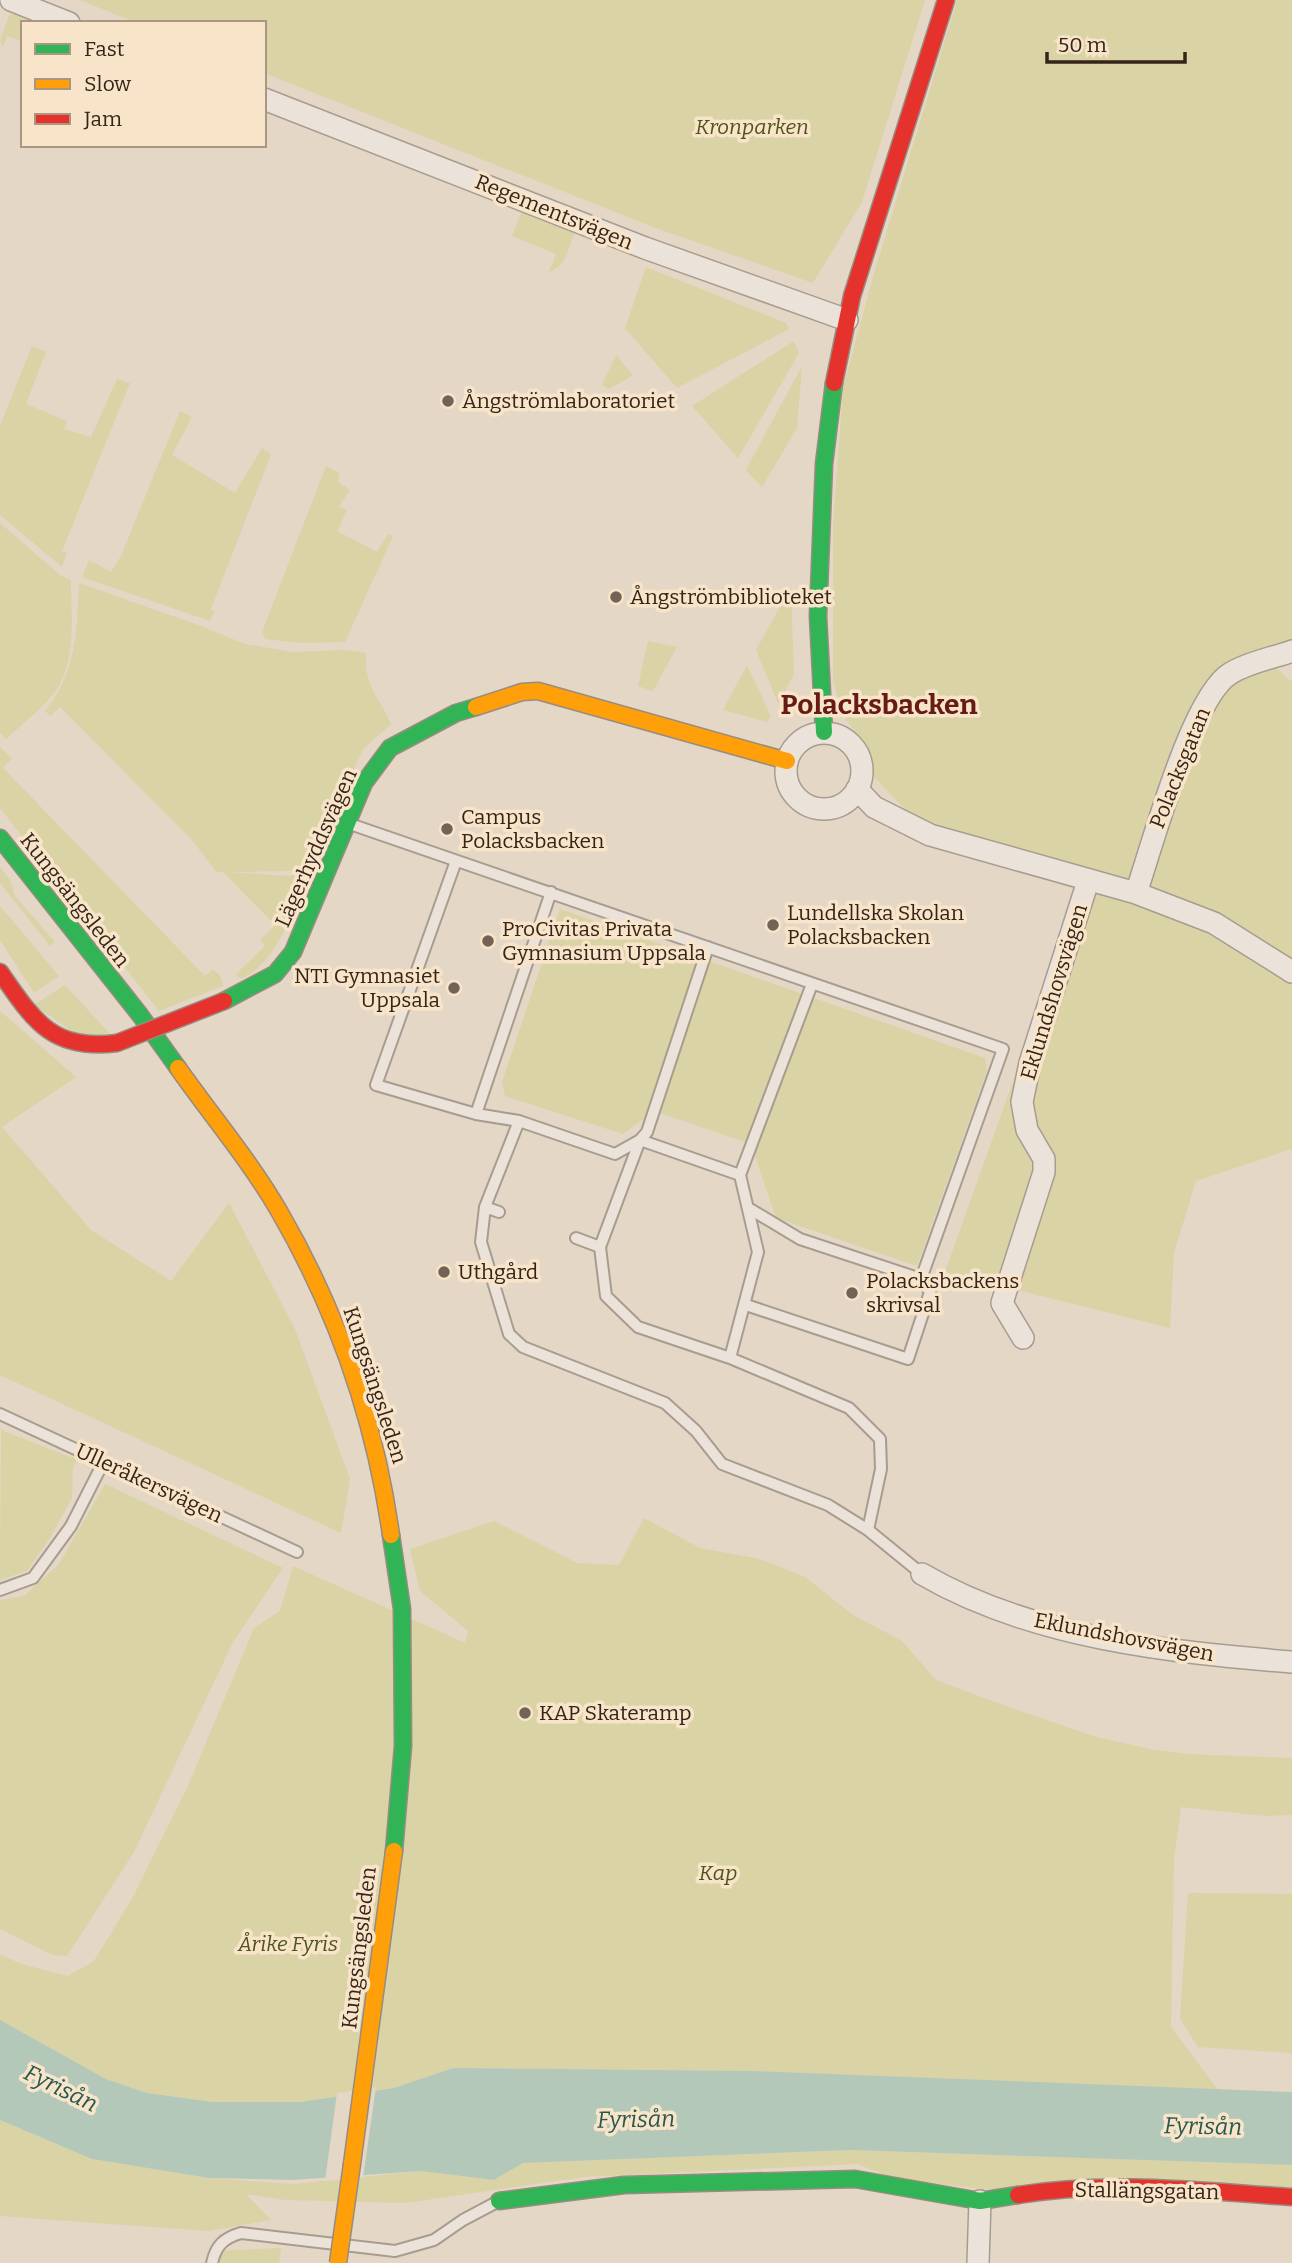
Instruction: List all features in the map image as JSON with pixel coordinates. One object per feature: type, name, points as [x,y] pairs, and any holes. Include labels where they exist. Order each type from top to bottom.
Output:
[{"type":"street","points":[[11,0],[64,21]]},
{"type":"street","points":[[824,732],[818,617],[824,464],[832,392],[847,320],[946,0]]},
{"type":"street","name":"Regementsvägen","points":[[266,100],[645,248],[847,320]]},
{"type":"street","name":"Polacksgatan","points":[[1136,893],[1162,804],[1205,704],[1216,687],[1230,673],[1292,651]]},
{"type":"street","name":"Lägerhyddsvägen","points":[[0,972],[30,1016],[50,1035],[75,1046],[117,1043],[224,1001],[275,974],[293,953],[364,783],[390,748],[456,713],[522,692],[538,691],[787,761]]},
{"type":"street","points":[[824,732],[850,742],[858,752],[862,775],[857,789],[845,803],[832,808],[808,806],[789,788],[787,761],[801,739],[824,732]]},
{"type":"street","name":"Eklundshovsvägen","points":[[857,789],[874,807],[901,823],[930,835],[1136,893],[1214,923],[1292,972]]},
{"type":"street","name":"Kungsängsleden","points":[[0,838],[140,1015],[278,1210],[324,1298],[360,1393],[383,1478],[402,1609],[402,1746],[394,1848],[338,2263]]},
{"type":"street","name":"Eklundshovsvägen","points":[[1023,1338],[1002,1303],[1044,1172],[1044,1159],[1027,1130],[1022,1102],[1030,1063],[1088,881]]},
{"type":"street","name":"Eklundshovsvägen","points":[[922,1574],[951,1591],[1020,1616],[1100,1637],[1188,1654],[1292,1662]]},
{"type":"street","name":"Stallängsgatan","points":[[499,2201],[624,2185],[855,2179],[980,2201],[1052,2189],[1117,2186],[1292,2197]]},
{"type":"street","points":[[978,2263],[980,2201]]},
{"type":"lane","points":[[348,823],[1003,1049],[921,1279]]},
{"type":"lane","points":[[456,861],[376,1085],[476,1114],[519,1121],[615,1154],[640,1140],[647,1132],[708,947]]},
{"type":"lane","points":[[476,1114],[551,892]]},
{"type":"lane","points":[[730,1358],[746,1306],[758,1252],[740,1175],[812,984]]},
{"type":"lane","points":[[519,1121],[485,1207],[481,1242],[509,1334],[523,1347],[665,1403],[696,1432],[722,1464],[828,1505],[868,1530],[922,1574]]},
{"type":"lane","points":[[640,1140],[740,1175]]},
{"type":"lane","points":[[640,1140],[600,1247],[606,1296],[638,1327],[730,1358],[849,1408],[880,1439],[881,1469],[868,1530]]},
{"type":"lane","points":[[485,1207],[499,1212]]},
{"type":"lane","points":[[746,1306],[908,1359],[930,1292],[921,1279],[800,1239],[750,1209]]},
{"type":"lane","points":[[576,1238],[600,1247]]},
{"type":"lane","name":"Ulleråkersvägen","points":[[0,1414],[298,1552]]},
{"type":"lane","points":[[0,1590],[33,1578],[71,1526],[103,1462]]},
{"type":"lane","points":[[212,2263],[215,2250],[226,2238],[241,2234],[395,2251],[434,2240],[463,2220],[499,2201]]},
{"type":"green space","name":"Kronparken","points":[[80,0],[925,0],[862,202],[813,283],[653,227],[266,74],[266,21],[132,21]]},
{"type":"green space","points":[[957,0],[1292,0],[1292,649],[1267,660],[1292,682],[1292,1149],[1196,1181],[1174,1253],[1170,1328],[945,1272],[1088,881],[930,835],[874,777],[868,748],[843,716],[833,680],[833,526],[843,388],[873,277]]},
{"type":"green space","points":[[15,14],[33,21],[21,21],[21,41],[7,36],[3,47],[0,41],[9,15]]},
{"type":"green space","points":[[522,211],[571,228],[574,235],[563,262],[555,269],[549,272],[556,254],[512,236]]},
{"type":"green space","points":[[646,267],[786,323],[789,329],[677,388],[625,328]]},
{"type":"green space","points":[[794,341],[799,353],[738,458],[692,406]]},
{"type":"green space","points":[[32,346],[46,352],[26,404],[67,421],[64,429],[91,437],[117,379],[130,383],[62,551],[67,552],[62,567],[0,515],[0,426]]},
{"type":"green space","points":[[616,355],[633,375],[609,389],[602,385]]},
{"type":"green space","points":[[802,366],[797,428],[762,487],[746,470]]},
{"type":"green space","points":[[180,411],[192,417],[172,455],[235,493],[262,448],[271,454],[211,609],[215,611],[210,621],[82,577],[89,560],[111,572],[121,556]]},
{"type":"green space","points":[[326,466],[339,473],[338,482],[350,490],[339,506],[347,510],[337,531],[377,552],[388,534],[393,536],[345,642],[299,643],[265,639],[262,632]]},
{"type":"green space","points":[[0,523],[61,576],[71,580],[71,639],[61,681],[43,705],[6,739],[0,733]]},
{"type":"green space","points":[[79,583],[245,644],[293,652],[344,650],[366,653],[367,675],[391,724],[363,749],[311,863],[289,871],[229,872],[289,876],[309,869],[276,946],[255,971],[241,979],[236,974],[265,946],[260,940],[275,925],[223,872],[216,872],[193,841],[60,707],[50,716],[45,711],[69,667],[76,635]]},
{"type":"green space","points":[[791,587],[794,674],[778,703],[756,650]]},
{"type":"green space","points":[[648,641],[677,647],[653,691],[638,686]]},
{"type":"green space","points":[[747,665],[771,716],[767,722],[723,710]]},
{"type":"green space","points":[[0,747],[12,758],[3,768],[205,976],[213,969],[221,977],[223,986],[159,1011],[0,808]]},
{"type":"green space","points":[[0,867],[10,880],[15,896],[55,942],[50,946],[0,883]]},
{"type":"green space","points":[[0,906],[59,976],[34,993],[0,940]]},
{"type":"green space","points":[[560,909],[985,1058],[987,1071],[917,1266],[776,1218],[751,1144],[654,1111],[623,1134],[505,1096],[502,1082]]},
{"type":"green space","points":[[65,985],[110,1034],[80,1037],[34,1005]]},
{"type":"green space","points":[[0,1011],[76,1077],[2,1127],[91,1230],[171,1281],[229,1203],[295,1329],[350,1479],[341,1533],[0,1375]]},
{"type":"green space","points":[[1,1430],[78,1460],[73,1467],[72,1498],[50,1538],[27,1571],[0,1580]]},
{"type":"green space","points":[[105,1484],[283,1568],[233,1642],[134,1852],[67,1956],[53,1955],[0,1929],[0,1600],[24,1596],[59,1564]]},
{"type":"green space","points":[[644,1518],[700,1548],[760,1559],[805,1577],[853,1615],[902,1641],[936,1680],[1003,1705],[1096,1737],[1150,1749],[1186,1754],[1292,1758],[1292,1815],[1265,1816],[1181,1807],[1174,1859],[1171,2027],[1218,2090],[753,2071],[453,2068],[394,2088],[300,2102],[213,2102],[147,2093],[106,2079],[0,2020],[0,1954],[21,1964],[68,1976],[94,1961],[133,1897],[187,1788],[254,1628],[280,1611],[293,1566],[465,1643],[468,1631],[420,1591],[410,1549],[494,1521],[577,1563],[619,1565]]},
{"type":"green space","points":[[1188,1893],[1292,1894],[1292,2053],[1198,2047],[1180,2019]]},
{"type":"green space","points":[[0,2120],[92,2159],[209,2178],[294,2184],[421,2171],[494,2180],[523,2163],[850,2150],[1292,2165],[1292,2189],[982,2189],[891,2178],[858,2164],[585,2177],[405,2203],[286,2200],[246,2194],[271,2220],[209,2231],[0,2216]]},
{"type":"green space","points":[[281,2248],[279,2263],[214,2263],[215,2251]]},
{"type":"water","name":"Fyrisån","points":[[0,2020],[106,2079],[147,2093],[213,2102],[300,2102],[394,2088],[453,2068],[753,2071],[1292,2092],[1292,2165],[850,2150],[523,2163],[494,2180],[421,2171],[293,2180],[209,2178],[92,2159],[0,2120]]},
{"type":"pier","points":[[376,2087],[363,2178],[325,2181],[337,2093]]},
{"type":"traffic: fast","points":[[824,732],[818,616],[824,464],[834,383]]},
{"type":"traffic: fast","points":[[224,1001],[275,974],[293,952],[364,783],[390,748],[456,713],[476,707]]},
{"type":"traffic: fast","points":[[0,838],[140,1015],[178,1068]]},
{"type":"traffic: fast","points":[[391,1535],[402,1609],[403,1746],[394,1851]]},
{"type":"traffic: fast","points":[[499,2201],[624,2185],[855,2179],[980,2201],[1018,2195]]},
{"type":"traffic: slow","points":[[476,707],[522,692],[538,691],[787,761]]},
{"type":"traffic: slow","points":[[178,1068],[268,1192],[319,1288],[336,1327],[364,1409],[375,1450],[391,1535]]},
{"type":"traffic: slow","points":[[352,2164],[394,1851]]},
{"type":"traffic: slow","points":[[338,2263],[352,2164]]},
{"type":"traffic: jam","points":[[834,383],[852,296],[946,0]]},
{"type":"traffic: jam","points":[[0,972],[23,1005],[47,1029],[60,1037],[76,1042],[117,1043]]},
{"type":"traffic: jam","points":[[117,1043],[224,1001]]},
{"type":"traffic: jam","points":[[1018,2195],[1121,2187],[1292,2197]]},
{"type":"place","name":"Ångströmlaboratoriet","points":[[448,401]]},
{"type":"place","name":"Ångströmbiblioteket","points":[[616,597]]},
{"type":"place","name":"Campus Polacksbacken","points":[[447,829]]},
{"type":"place","name":"Lundellska Skolan Polacksbacken","points":[[773,925]]},
{"type":"place","name":"ProCivitas Privata Gymnasium Uppsala","points":[[488,941]]},
{"type":"place","name":"NTI Gymnasiet Uppsala","points":[[454,988]]},
{"type":"place","name":"Uthgård","points":[[444,1272]]},
{"type":"place","name":"Polacksbackens skrivsal","points":[[852,1293]]},
{"type":"place","name":"KAP Skateramp","points":[[525,1713]]},
{"type":"district","name":"Polacksbacken","points":[[879,704]]},
{"type":"park label","name":"Kap","points":[[718,1873]]},
{"type":"park label","name":"Årike Fyris","points":[[288,1944]]}]
